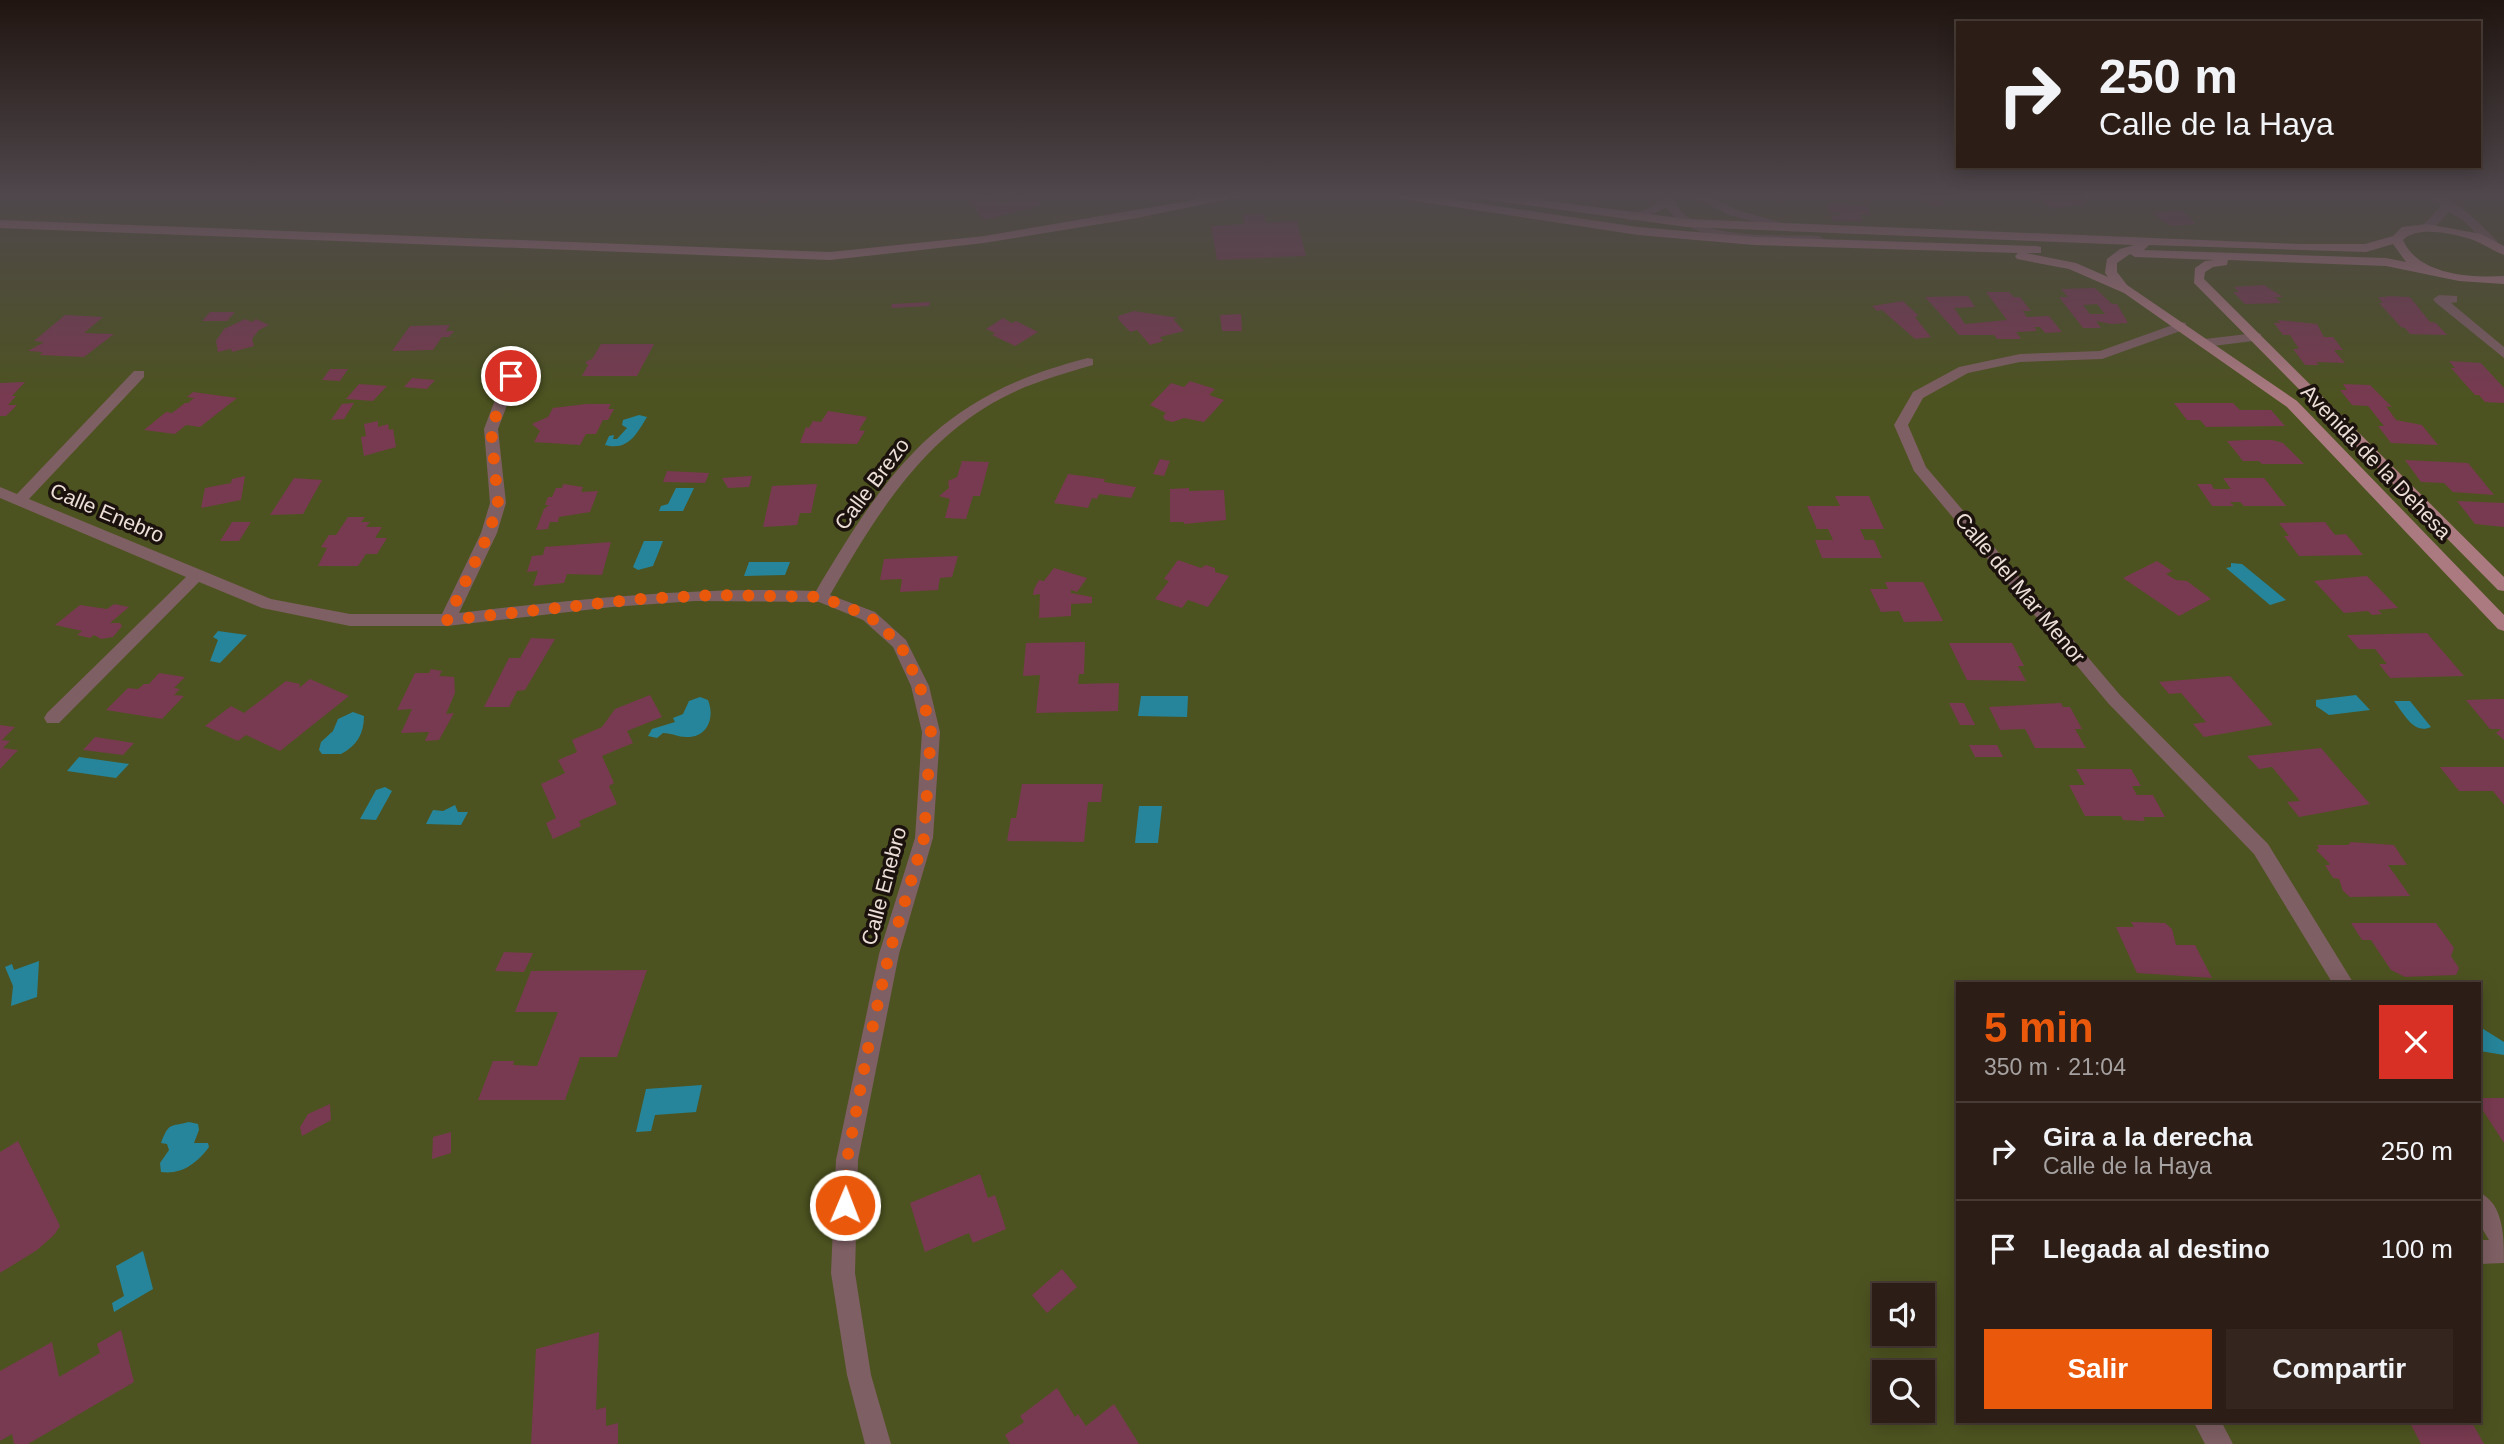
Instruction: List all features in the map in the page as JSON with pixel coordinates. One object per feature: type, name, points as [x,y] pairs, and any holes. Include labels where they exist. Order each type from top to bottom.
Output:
[{"type":"main road","name":"Avenida de la Dehesa","points":[[2062,263],[2128,290]]},
{"type":"main road","name":"Avenida de la Dehesa","points":[[2112,263],[2111,273],[2128,290],[2292,404],[2504,625]]},
{"type":"main road","name":"Avenida de la Dehesa","points":[[2215,263],[2199,271],[2198,280],[2504,586]]},
{"type":"main road","points":[[2395,263],[2429,269],[2469,281],[2504,280]]},
{"type":"main road","points":[[2420,263],[2429,269]]},
{"type":"street","points":[[2453,299],[2438,299],[2504,354]]},
{"type":"street","name":"Calle del Mar Menor","points":[[2181,326],[2102,355],[2020,358],[1964,370],[1918,396],[1901,425],[1919,468],[2105,688],[2260,849],[2343,982]]},
{"type":"street","points":[[2205,343],[2256,337]]},
{"type":"street","name":"Calle Brezo","points":[[821,597],[853,541],[917,454],[948,426],[992,397],[1047,374],[1088,362]]},
{"type":"street","points":[[19,500],[139,374]]},
{"type":"street","points":[[447,620],[489,533],[498,503],[491,429],[511,376]]},
{"type":"street","name":"Calle Enebro","points":[[0,492],[268,604],[350,620],[447,620],[653,598],[764,595],[821,597],[869,616],[900,644],[920,686],[931,732],[924,838],[889,954],[847,1160],[844,1273],[859,1375],[878,1444]]},
{"type":"street","points":[[53,718],[197,575]]},
{"type":"street","points":[[2481,1206],[2504,1243]]},
{"type":"street","points":[[2481,1252],[2504,1251]]},
{"type":"street","points":[[2207,1423],[2220,1444]]},
{"type":"green space","points":[[0,263],[2504,263],[2504,1444],[0,1444]]},
{"type":"water","points":[[639,415],[647,417],[630,440],[620,446],[605,445],[609,436],[614,435],[613,439],[617,439],[627,428],[622,425],[623,420]]},
{"type":"water","points":[[676,488],[694,488],[683,511],[659,511],[661,506],[668,504]]},
{"type":"water","points":[[644,541],[663,541],[653,566],[638,570],[633,567]]},
{"type":"water","points":[[749,562],[790,562],[785,575],[744,576]]},
{"type":"water","points":[[2231,563],[2242,564],[2286,600],[2270,605],[2226,568],[2231,567]]},
{"type":"water","points":[[218,631],[247,635],[220,663],[210,661],[218,640],[213,637]]},
{"type":"water","points":[[2356,695],[2370,710],[2329,715],[2316,706],[2316,700]]},
{"type":"water","points":[[1141,696],[1188,696],[1187,717],[1138,716]]},
{"type":"water","points":[[700,697],[708,700],[711,713],[708,725],[700,734],[686,737],[663,733],[657,738],[648,736],[652,729],[675,722],[673,718],[683,714],[689,701]]},
{"type":"water","points":[[2394,701],[2410,701],[2431,727],[2425,729],[2414,726]]},
{"type":"water","points":[[353,712],[364,716],[363,728],[355,743],[341,754],[322,754],[319,750],[321,742],[333,731],[338,719]]},
{"type":"water","points":[[79,757],[129,764],[116,778],[67,771]]},
{"type":"water","points":[[385,787],[392,791],[376,820],[360,819],[376,790]]},
{"type":"water","points":[[455,805],[458,812],[468,812],[461,825],[426,824],[433,810],[443,811]]},
{"type":"water","points":[[1139,806],[1162,806],[1158,843],[1135,843]]},
{"type":"water","points":[[39,961],[37,997],[11,1006],[13,986],[5,967],[12,964],[14,970]]},
{"type":"water","points":[[2481,1028],[2504,1042],[2504,1055],[2481,1051]]},
{"type":"water","points":[[702,1085],[696,1112],[655,1115],[651,1131],[636,1132],[646,1089]]},
{"type":"water","points":[[189,1122],[198,1124],[199,1130],[194,1143],[208,1143],[209,1147],[188,1167],[176,1172],[161,1172],[160,1163],[169,1150],[167,1144],[161,1143],[166,1132],[171,1126]]},
{"type":"water","points":[[143,1251],[153,1289],[114,1312],[112,1303],[124,1296],[116,1266]]},
{"type":"building","points":[[2264,285],[2283,297],[2275,297],[2281,303],[2245,304],[2233,292],[2239,292],[2234,287]]},
{"type":"building","points":[[2095,288],[2112,304],[2117,304],[2128,323],[2096,321],[2101,328],[2083,328],[2059,297],[2068,297],[2061,289]],"holes":[[[2097,304],[2105,314],[2090,314],[2083,305]]]},
{"type":"building","points":[[1986,292],[2009,292],[2014,297],[2020,297],[2031,311],[2023,311],[2027,317],[2049,316],[2062,332],[2045,333],[2040,327],[2034,327],[2037,331],[2016,332],[2021,339],[1997,339],[1994,335],[1959,335],[1925,297],[1968,296],[1975,307],[1954,308],[1965,324],[2007,320]]},
{"type":"building","points":[[2386,296],[2410,297],[2430,322],[2436,323],[2447,335],[2410,334],[2379,303],[2383,303],[2378,297],[2388,297]]},
{"type":"building","points":[[1903,301],[1919,316],[1915,317],[1931,337],[1915,339],[1882,310],[1877,311],[1872,306]]},
{"type":"building","points":[[930,302],[929,306],[891,308],[892,304]]},
{"type":"building","points":[[1134,311],[1179,318],[1173,319],[1184,331],[1160,337],[1163,341],[1150,345],[1137,330],[1130,332],[1119,320],[1118,316]]},
{"type":"building","points":[[210,312],[235,312],[227,321],[202,321]]},
{"type":"building","points":[[1241,314],[1242,331],[1222,331],[1220,315]]},
{"type":"building","points":[[65,315],[103,317],[84,333],[114,334],[84,357],[39,355],[43,352],[28,351],[44,342],[34,341]]},
{"type":"building","points":[[1003,318],[1038,332],[1015,346],[992,335],[995,333],[986,329]]},
{"type":"building","points":[[245,319],[252,322],[256,319],[269,325],[259,330],[252,339],[254,346],[232,352],[231,349],[218,352],[216,341],[224,329]]},
{"type":"building","points":[[2278,320],[2317,324],[2324,337],[2333,337],[2343,350],[2334,350],[2345,363],[2316,362],[2319,365],[2305,365],[2293,349],[2299,349],[2290,335],[2283,335],[2274,323],[2280,323]]},
{"type":"building","points":[[450,325],[446,331],[454,331],[449,337],[442,337],[433,350],[392,351],[410,326]]},
{"type":"building","points":[[601,344],[654,344],[637,376],[582,376],[588,365],[585,362],[592,359]]},
{"type":"building","points":[[2449,361],[2481,363],[2504,388],[2504,403],[2485,402],[2479,395],[2475,395],[2451,368],[2455,368]]},
{"type":"building","points":[[330,369],[348,369],[340,381],[322,380]]},
{"type":"building","points":[[412,378],[435,380],[427,389],[404,387]]},
{"type":"building","points":[[1190,381],[1215,389],[1209,395],[1224,400],[1204,422],[1184,418],[1173,422],[1165,420],[1163,416],[1166,413],[1150,405],[1171,383],[1184,387]]},
{"type":"building","points":[[25,382],[12,396],[16,396],[8,405],[17,405],[6,416],[0,416],[0,383]]},
{"type":"building","points":[[359,384],[387,386],[373,401],[346,399]]},
{"type":"building","points":[[2343,384],[2370,385],[2392,407],[2386,406],[2396,420],[2422,425],[2438,445],[2391,443],[2378,426],[2384,426],[2368,406],[2352,405],[2340,390],[2347,390]]},
{"type":"building","points":[[193,392],[237,398],[200,427],[186,425],[175,434],[144,430],[166,412],[172,413],[188,403],[194,398],[187,397]]},
{"type":"building","points":[[354,403],[344,419],[331,420],[342,404]]},
{"type":"building","points":[[2174,403],[2233,403],[2240,410],[2271,410],[2285,426],[2206,427],[2200,420],[2187,420]]},
{"type":"building","points":[[611,404],[608,409],[614,409],[608,420],[603,420],[596,434],[586,434],[580,445],[534,442],[540,431],[532,424],[548,417],[553,408]]},
{"type":"building","points":[[828,411],[867,417],[859,430],[865,431],[857,444],[800,443],[806,427],[809,428],[813,421],[821,422]]},
{"type":"building","points":[[378,421],[378,427],[388,424],[389,430],[393,429],[396,447],[364,456],[361,437],[366,436],[364,424]]},
{"type":"building","points":[[2272,440],[2283,443],[2304,464],[2243,461],[2227,441]]},
{"type":"building","points":[[1160,459],[1170,461],[1164,476],[1153,474]]},
{"type":"building","points":[[2405,460],[2468,463],[2494,495],[2453,492],[2444,483],[2421,482]]},
{"type":"building","points":[[962,461],[989,462],[980,496],[973,496],[966,519],[945,518],[950,499],[939,496],[949,488],[948,481],[957,477]]},
{"type":"building","points":[[667,471],[709,473],[705,483],[663,482]]},
{"type":"building","points":[[1068,474],[1136,487],[1131,498],[1099,494],[1097,499],[1092,498],[1088,508],[1054,503]]},
{"type":"building","points":[[245,476],[241,500],[201,508],[205,488],[231,483],[232,479]]},
{"type":"building","points":[[752,476],[749,487],[728,488],[722,478]]},
{"type":"building","points":[[294,478],[322,480],[303,514],[270,515]]},
{"type":"building","points":[[2223,478],[2264,478],[2286,506],[2244,506],[2240,502],[2230,502],[2234,506],[2212,506],[2197,484],[2211,484],[2214,489],[2231,489]]},
{"type":"building","points":[[563,484],[583,487],[581,492],[598,491],[590,512],[559,517],[558,522],[550,522],[548,529],[536,530],[544,509],[549,505],[545,505],[548,497],[552,497],[556,488],[562,488]]},
{"type":"building","points":[[817,484],[811,513],[800,513],[797,525],[763,527],[772,486]]},
{"type":"building","points":[[1189,488],[1189,491],[1224,490],[1226,520],[1184,524],[1170,522],[1170,489]]},
{"type":"building","points":[[1835,496],[1869,496],[1884,529],[1860,529],[1865,540],[1874,540],[1882,558],[1822,558],[1815,540],[1833,540],[1828,529],[1817,529],[1807,506],[1840,506]]},
{"type":"building","points":[[2457,501],[2504,503],[2504,527],[2475,524]]},
{"type":"building","points":[[348,517],[365,517],[361,522],[370,522],[366,527],[382,527],[375,538],[387,538],[377,554],[366,554],[358,566],[318,566],[327,548],[321,547],[329,535],[336,535]]},
{"type":"building","points":[[232,522],[251,522],[239,541],[220,541]]},
{"type":"building","points":[[2325,522],[2335,535],[2346,534],[2363,555],[2299,556],[2284,536],[2289,536],[2279,523]]},
{"type":"building","points":[[611,542],[602,575],[567,574],[564,583],[533,586],[538,571],[527,572],[532,556],[543,555],[545,547]]},
{"type":"building","points":[[958,556],[952,577],[940,578],[938,590],[900,592],[902,579],[880,580],[884,559]]},
{"type":"building","points":[[1178,560],[1201,568],[1206,565],[1215,568],[1215,572],[1229,576],[1208,607],[1188,600],[1182,608],[1155,599],[1169,581],[1164,579]]},
{"type":"building","points":[[2157,561],[2172,571],[2166,574],[2176,580],[2187,581],[2211,599],[2179,616],[2123,578]]},
{"type":"building","points":[[1054,568],[1087,578],[1077,592],[1071,590],[1071,593],[1092,597],[1092,603],[1071,604],[1071,616],[1039,618],[1040,594],[1033,595],[1034,589],[1039,580],[1044,581]]},
{"type":"building","points":[[2367,576],[2398,608],[2378,610],[2382,614],[2372,615],[2368,611],[2344,613],[2314,581]]},
{"type":"building","points":[[1885,582],[1923,582],[1943,621],[1904,622],[1899,611],[1881,612],[1870,589],[1888,589]]},
{"type":"building","points":[[114,604],[129,607],[110,623],[120,623],[122,626],[113,637],[101,639],[94,635],[90,638],[77,635],[82,631],[55,625],[80,605],[107,609]]},
{"type":"building","points":[[2427,633],[2464,676],[2390,678],[2379,664],[2387,664],[2375,649],[2359,649],[2347,635]]},
{"type":"building","points":[[531,638],[555,639],[525,690],[517,691],[509,707],[484,707],[509,658],[520,658]]},
{"type":"building","points":[[1085,642],[1084,674],[1079,674],[1078,684],[1119,683],[1118,711],[1036,713],[1040,675],[1023,676],[1026,643]]},
{"type":"building","points":[[1949,643],[2012,643],[2024,666],[2018,666],[2026,681],[1967,680]]},
{"type":"building","points":[[431,669],[442,671],[439,676],[454,677],[455,693],[446,714],[454,713],[439,740],[425,741],[429,732],[401,733],[412,709],[397,710],[415,673],[429,673]]},
{"type":"building","points":[[159,673],[185,677],[174,688],[180,689],[174,695],[184,696],[162,719],[106,710],[128,688],[138,689],[149,684]]},
{"type":"building","points":[[2230,676],[2273,725],[2204,737],[2193,724],[2206,722],[2181,693],[2169,694],[2159,682]]},
{"type":"building","points":[[310,679],[349,696],[280,751],[246,735],[238,741],[205,726],[231,706],[244,713],[286,681],[300,684],[299,688]]},
{"type":"building","points":[[650,695],[662,717],[627,731],[633,743],[602,756],[614,783],[609,786],[617,804],[579,821],[581,826],[553,839],[546,823],[556,818],[541,784],[565,773],[558,760],[577,752],[572,740],[602,727],[615,709]]},
{"type":"building","points":[[2504,699],[2504,740],[2496,733],[2501,729],[2490,729],[2466,700]]},
{"type":"building","points":[[1949,703],[1964,703],[1975,725],[1960,725]]},
{"type":"building","points":[[2061,703],[2063,707],[2070,707],[2082,729],[2075,729],[2086,748],[2035,748],[2025,729],[2000,730],[1989,707]]},
{"type":"building","points":[[0,725],[15,727],[2,740],[10,741],[3,748],[18,750],[0,769]]},
{"type":"building","points":[[95,737],[134,743],[123,755],[83,750]]},
{"type":"building","points":[[1969,745],[1997,745],[2003,757],[1975,757]]},
{"type":"building","points":[[2321,748],[2370,804],[2299,817],[2287,802],[2300,801],[2272,767],[2259,769],[2247,756]]},
{"type":"building","points":[[2440,767],[2504,767],[2504,805],[2493,791],[2459,791]]},
{"type":"building","points":[[2076,769],[2131,769],[2141,786],[2132,786],[2137,795],[2153,795],[2165,817],[2143,817],[2145,821],[2123,820],[2121,816],[2085,816],[2069,785],[2085,785]]},
{"type":"building","points":[[1022,784],[1103,784],[1101,802],[1088,802],[1084,842],[1007,841],[1011,818],[1016,818]]},
{"type":"building","points":[[2351,842],[2394,845],[2407,865],[2388,865],[2410,896],[2350,897],[2343,891],[2339,879],[2333,878],[2325,865],[2330,865],[2329,863],[2316,850],[2319,848],[2317,845],[2348,845]]},
{"type":"building","points":[[2131,922],[2165,923],[2172,929],[2176,945],[2195,945],[2212,978],[2137,973],[2116,927],[2134,927]]},
{"type":"building","points":[[2351,923],[2436,923],[2454,948],[2451,956],[2459,968],[2456,975],[2405,977],[2391,970],[2371,940],[2362,940]]},
{"type":"building","points":[[504,952],[533,953],[524,972],[495,971]]},
{"type":"building","points":[[647,970],[617,1057],[580,1057],[565,1100],[478,1100],[493,1061],[514,1061],[513,1065],[537,1066],[558,1012],[515,1012],[531,971]]},
{"type":"building","points":[[2481,1098],[2504,1098],[2504,1143],[2481,1108]]},
{"type":"building","points":[[330,1104],[331,1120],[302,1136],[300,1127],[308,1114]]},
{"type":"building","points":[[451,1132],[451,1153],[432,1159],[433,1137]]},
{"type":"building","points":[[18,1141],[60,1226],[37,1250],[0,1273],[0,1152]]},
{"type":"building","points":[[980,1174],[988,1198],[995,1195],[1006,1229],[973,1243],[969,1233],[925,1252],[910,1203]]},
{"type":"building","points":[[1062,1269],[1077,1287],[1047,1313],[1032,1295]]},
{"type":"building","points":[[121,1330],[134,1382],[28,1444],[14,1444],[12,1434],[0,1441],[0,1371],[52,1342],[59,1377],[100,1353],[97,1344]]},
{"type":"building","points":[[599,1332],[596,1410],[606,1407],[606,1426],[618,1423],[618,1444],[531,1444],[536,1349]]},
{"type":"building","points":[[1057,1388],[1075,1417],[1078,1414],[1086,1426],[1114,1404],[1139,1444],[1010,1444],[1005,1435],[1024,1422],[1020,1416]]},
{"type":"building","points":[[2410,1423],[2472,1423],[2484,1444],[2421,1444]]},
{"type":"route","points":[[511,376],[491,429],[498,503],[489,533],[447,620],[640,599],[717,595],[821,597],[869,616],[900,644],[920,686],[931,732],[924,838],[889,954],[869,1043],[847,1160],[845,1205]]}]
